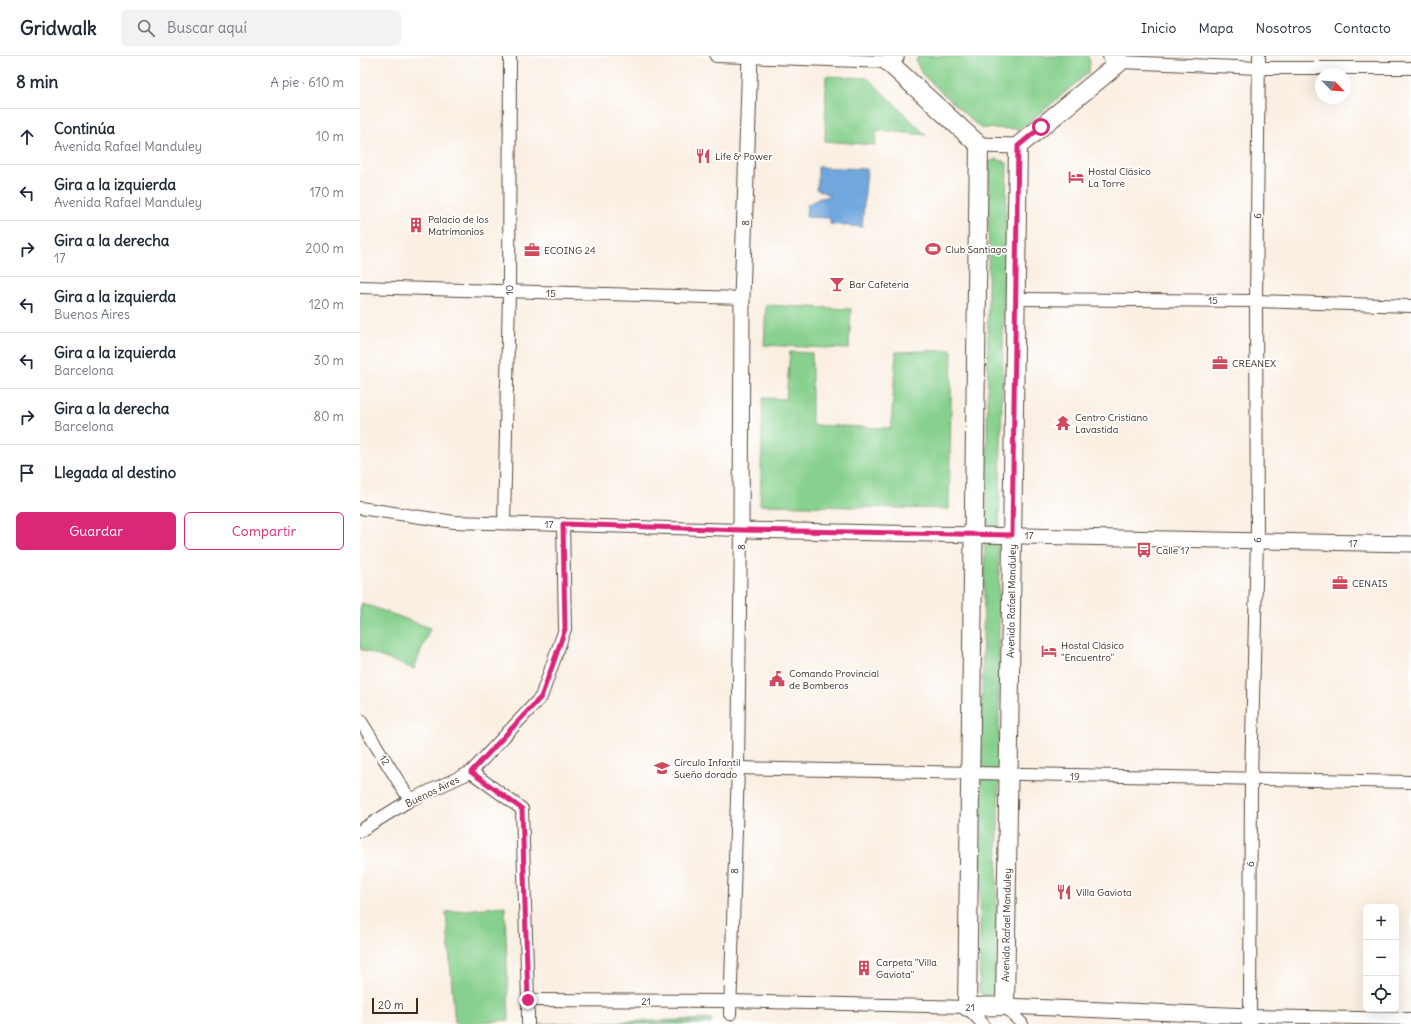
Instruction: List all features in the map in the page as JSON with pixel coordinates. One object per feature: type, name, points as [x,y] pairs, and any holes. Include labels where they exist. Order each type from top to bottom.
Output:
[{"type":"main road","points":[[892,59],[979,145],[967,1007]]},
{"type":"main road","points":[[1018,146],[1116,59]]},
{"type":"main road","name":"Avenida Rafael Manduley","points":[[1005,1006],[1018,146]]},
{"type":"main road","name":"21","points":[[967,1007],[1005,1006]]},
{"type":"street","name":"10","points":[[504,523],[509,292],[510,56]]},
{"type":"street","points":[[716,56],[892,59]]},
{"type":"street","name":"8","points":[[730,1014],[738,768],[742,298],[750,56]]},
{"type":"street","points":[[1116,59],[1259,62],[1411,68]]},
{"type":"street","name":"6","points":[[1249,1020],[1251,779],[1257,541],[1256,301],[1259,62]]},
{"type":"street","points":[[979,145],[1018,146]]},
{"type":"street","name":"15","points":[[360,287],[742,298]]},
{"type":"street","name":"15","points":[[1016,299],[1256,301],[1411,306]]},
{"type":"street","name":"17","points":[[360,508],[454,522],[741,530],[1411,544]]},
{"type":"street","name":"Buenos Aires","points":[[360,831],[410,800],[471,772],[541,697],[565,629],[563,524]]},
{"type":"street","name":"12","points":[[360,720],[410,800]]},
{"type":"street","name":"19","points":[[738,768],[1411,782]]},
{"type":"street","points":[[471,772],[522,809],[528,1024]]},
{"type":"street","name":"21","points":[[528,1000],[730,1001],[967,1007]]},
{"type":"street","points":[[1005,1006],[1022,1024]]},
{"type":"street","name":"21","points":[[1005,1006],[1249,1020],[1411,1020]]},
{"type":"street","points":[[967,1007],[983,1024]]},
{"type":"green space","points":[[918,56],[1088,56],[1090,62],[1089,72],[1020,129],[980,128],[922,74],[916,61]]},
{"type":"green space","points":[[826,76],[868,78],[926,135],[877,130],[875,145],[825,141]]},
{"type":"green space","points":[[997,159],[1007,163],[999,535],[999,774],[995,991],[987,997],[979,992],[982,691],[987,441],[989,162]]},
{"type":"green space","points":[[766,305],[851,309],[849,349],[764,345]]},
{"type":"green space","points":[[952,350],[949,509],[760,505],[763,398],[786,399],[790,352],[812,353],[812,425],[891,428],[896,352]]},
{"type":"green space","points":[[362,603],[430,628],[414,669],[360,649],[360,610]]},
{"type":"green space","points":[[505,906],[509,1020],[455,1024],[446,912]]},
{"type":"green space","points":[[712,1019],[711,1024],[538,1024]]},
{"type":"water","points":[[818,167],[867,169],[862,227],[830,224],[830,218],[806,217],[807,205],[820,198],[831,196],[816,189],[818,182]]},
{"type":"place","name":"Life & Power","points":[[703,156]]},
{"type":"place","name":"Hostal Clásico La Torre","points":[[1076,177]]},
{"type":"place","name":"Palacio de los Matrimonios","points":[[416,225]]},
{"type":"place","name":"Club Santiago","points":[[933,249]]},
{"type":"place","name":"ECOING 24","points":[[532,250]]},
{"type":"place","name":"Bar Cafetería","points":[[837,284]]},
{"type":"place","name":"CREANEX","points":[[1220,363]]},
{"type":"place","name":"Centro Cristiano Lavastida","points":[[1063,423]]},
{"type":"place","name":"Calle 17","points":[[1144,550]]},
{"type":"place","name":"CENAIS","points":[[1340,583]]},
{"type":"place","name":"Hostal Clásico \"Encuentro\"","points":[[1049,651]]},
{"type":"place","name":"Comando Provincial de Bomberos","points":[[777,679]]},
{"type":"place","name":"Círculo Infantil Sueño dorado","points":[[662,768]]},
{"type":"place","name":"Villa Gaviota","points":[[1064,892]]},
{"type":"place","name":"Carpeta \"Villa Gaviota\"","points":[[864,968]]},
{"type":"route","points":[[528,1000],[522,809],[471,772],[541,697],[565,629],[563,524],[741,530],[1012,535],[1018,146],[1041,127]]}]
